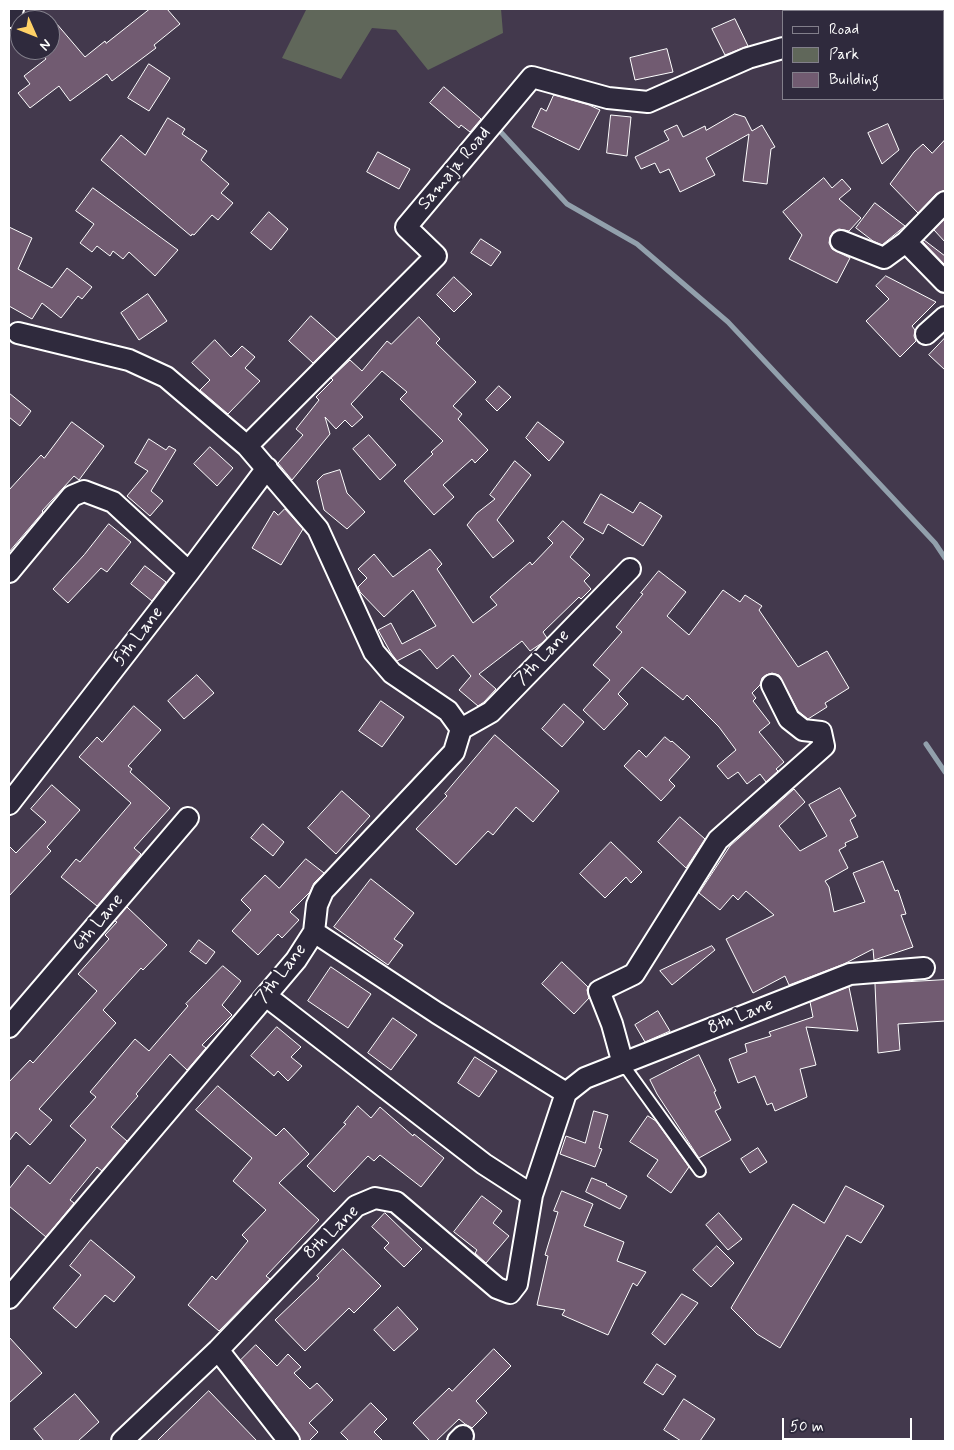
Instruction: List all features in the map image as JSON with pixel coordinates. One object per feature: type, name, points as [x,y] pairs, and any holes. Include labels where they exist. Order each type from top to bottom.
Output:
[{"type":"street","points":[[9,17],[14,9]]},
{"type":"street","points":[[898,10],[903,9]]},
{"type":"street","name":"Samaja Road","points":[[247,446],[436,256],[406,227],[532,77],[608,98],[648,102],[748,58],[782,48]]},
{"type":"street","points":[[841,241],[884,258],[906,242],[945,202]]},
{"type":"street","points":[[906,242],[945,282]]},
{"type":"street","points":[[926,334],[945,317]]},
{"type":"street","points":[[12,335],[129,360],[166,377],[247,446],[318,528],[374,652],[392,673],[448,711],[461,729]]},
{"type":"street","name":"5th Lane","points":[[9,804],[267,468]]},
{"type":"street","points":[[9,572],[72,496],[84,491],[113,502],[189,572]]},
{"type":"street","name":"7th Lane","points":[[9,1298],[296,960],[314,932],[317,905],[323,891],[454,752],[461,729],[491,712],[630,569]]},
{"type":"street","points":[[622,1064],[612,1024],[599,991],[634,974],[718,840],[824,746],[822,732],[803,730],[788,719],[772,685]]},
{"type":"street","name":"6th Lane","points":[[9,1028],[188,818]]},
{"type":"street","points":[[314,932],[437,1013],[566,1093]]},
{"type":"street","name":"8th Lane","points":[[122,1441],[218,1350],[356,1206],[375,1198],[396,1202],[496,1288],[510,1293],[517,1284],[532,1196],[566,1093],[585,1078],[850,974],[924,968]]},
{"type":"street","points":[[266,996],[484,1164],[532,1196]]},
{"type":"street","points":[[218,1350],[289,1441]]},
{"type":"lane","points":[[622,1064],[700,1172]]},
{"type":"green space","points":[[303,9],[501,9],[503,33],[428,70],[396,30],[372,28],[341,79],[282,58],[306,10]]},
{"type":"building","points":[[150,9],[167,9],[180,24],[154,45],[156,48],[112,81],[107,74],[70,101],[59,86],[30,108],[18,93],[30,84],[24,76],[45,60],[60,60],[60,28],[85,57],[105,41],[106,43]]},
{"type":"building","points":[[735,19],[748,46],[725,55],[712,29]]},
{"type":"building","points":[[667,49],[673,72],[635,80],[630,58]]},
{"type":"building","points":[[149,64],[170,78],[149,111],[128,98]]},
{"type":"building","points":[[444,87],[481,119],[470,132],[461,125],[459,128],[430,103]]},
{"type":"building","points":[[554,95],[600,110],[579,150],[532,127],[541,108],[546,111]]},
{"type":"building","points":[[735,114],[745,117],[752,131],[762,125],[775,147],[771,149],[767,184],[743,181],[749,134],[706,158],[715,175],[680,192],[669,169],[660,173],[655,163],[641,169],[635,157],[669,140],[664,131],[677,125],[683,137],[705,126],[706,130]]},
{"type":"building","points":[[611,115],[631,117],[627,156],[607,153]]},
{"type":"building","points":[[168,118],[185,129],[182,134],[207,151],[201,160],[229,184],[221,193],[233,203],[218,220],[212,215],[191,236],[101,160],[121,135],[145,155]]},
{"type":"building","points":[[888,124],[899,150],[882,164],[868,133]]},
{"type":"building","points":[[945,140],[945,190],[936,194],[918,213],[890,184],[914,152],[923,144],[932,153]]},
{"type":"building","points":[[378,152],[410,169],[399,189],[367,172]]},
{"type":"building","points":[[824,178],[832,188],[842,179],[851,189],[839,199],[861,218],[849,231],[839,229],[833,232],[830,237],[829,243],[832,249],[850,258],[837,283],[789,259],[802,235],[783,212]]},
{"type":"building","points":[[93,188],[178,250],[155,276],[129,252],[123,259],[113,251],[110,256],[97,246],[92,252],[80,243],[94,224],[76,211]]},
{"type":"building","points":[[875,203],[905,226],[882,245],[873,241],[856,228]]},
{"type":"building","points":[[269,212],[288,229],[271,250],[251,233]]},
{"type":"building","points":[[945,219],[945,242],[934,230]]},
{"type":"building","points":[[9,227],[32,238],[18,269],[52,288],[67,268],[92,287],[82,299],[78,296],[61,318],[42,303],[32,319],[9,306]]},
{"type":"building","points":[[481,239],[501,252],[491,266],[471,253]]},
{"type":"building","points":[[924,240],[945,256],[945,265],[923,242]]},
{"type":"building","points":[[886,276],[936,302],[912,326],[915,330],[914,336],[916,341],[900,357],[866,321],[889,299],[876,286]]},
{"type":"building","points":[[454,277],[472,294],[454,312],[437,295]]},
{"type":"building","points":[[148,294],[167,321],[139,340],[121,313]]},
{"type":"building","points":[[311,316],[337,339],[313,363],[289,341]]},
{"type":"building","points":[[419,317],[440,339],[436,343],[476,382],[453,406],[462,414],[458,419],[488,450],[475,463],[472,459],[443,485],[454,497],[434,515],[404,481],[433,454],[431,452],[443,441],[400,399],[407,392],[382,371],[351,404],[363,417],[352,427],[345,420],[336,429],[325,417],[330,434],[292,480],[278,463],[303,435],[296,429],[319,400],[316,397],[333,380],[331,378],[350,360],[362,371],[387,341],[391,344]]},
{"type":"building","points":[[945,338],[945,370],[929,355]]},
{"type":"building","points":[[215,340],[231,357],[242,346],[255,357],[245,368],[260,381],[228,414],[200,390],[210,380],[192,363]]},
{"type":"building","points":[[499,386],[511,397],[497,411],[486,400]]},
{"type":"building","points":[[9,393],[31,411],[20,426],[9,417]]},
{"type":"building","points":[[72,422],[104,446],[79,480],[74,476],[42,511],[9,552],[9,490],[41,455],[44,458]]},
{"type":"building","points":[[538,422],[564,442],[549,461],[526,438]]},
{"type":"building","points":[[369,435],[396,465],[380,480],[353,449]]},
{"type":"building","points":[[149,439],[166,450],[169,446],[176,450],[151,491],[163,501],[150,516],[127,496],[148,471],[135,463]]},
{"type":"building","points":[[210,447],[233,468],[217,486],[194,464]]},
{"type":"building","points":[[515,461],[531,475],[497,520],[514,541],[493,558],[467,525],[477,513],[495,499],[490,495]]},
{"type":"building","points":[[340,470],[347,493],[365,512],[347,529],[324,510],[317,481],[323,475]]},
{"type":"building","points":[[601,494],[633,513],[640,502],[662,516],[643,546],[608,524],[603,534],[584,523]]},
{"type":"building","points":[[285,509],[303,529],[281,565],[252,548],[274,511],[278,515]]},
{"type":"building","points":[[563,521],[584,539],[570,557],[590,575],[584,581],[591,589],[581,599],[579,597],[543,632],[547,638],[542,643],[530,651],[522,641],[479,674],[496,689],[484,702],[478,706],[459,690],[471,676],[453,655],[437,669],[420,649],[397,661],[378,630],[391,623],[402,644],[436,626],[413,590],[384,617],[360,592],[358,587],[367,578],[358,569],[374,554],[393,577],[430,549],[442,564],[437,569],[473,623],[497,605],[490,597],[530,562],[532,565],[553,543],[548,538]]},
{"type":"building","points":[[109,524],[131,542],[107,572],[101,568],[68,603],[53,589]]},
{"type":"building","points":[[145,566],[166,582],[152,601],[131,584]]},
{"type":"building","points":[[659,571],[686,592],[667,616],[689,635],[723,590],[740,602],[745,595],[762,606],[759,610],[798,667],[827,651],[849,688],[825,703],[827,707],[808,719],[798,711],[779,675],[772,673],[762,678],[760,685],[752,693],[756,698],[753,701],[770,723],[759,732],[784,762],[776,769],[778,771],[766,782],[760,774],[747,784],[738,772],[728,779],[717,766],[736,750],[719,727],[687,695],[683,700],[642,667],[618,694],[628,704],[604,730],[583,710],[610,680],[593,665],[622,632],[616,627]]},
{"type":"building","points":[[197,675],[214,693],[184,719],[168,701]]},
{"type":"building","points":[[381,701],[404,717],[382,747],[359,731]]},
{"type":"building","points":[[564,704],[584,722],[562,747],[542,729]]},
{"type":"building","points":[[134,706],[161,730],[128,766],[132,769],[130,772],[170,808],[134,848],[141,854],[97,906],[61,877],[76,859],[80,862],[131,803],[79,757],[97,737],[102,742]]},
{"type":"building","points":[[495,735],[559,791],[533,822],[516,807],[493,835],[488,831],[456,865],[416,829],[447,796],[445,794]]},
{"type":"building","points":[[665,737],[690,757],[669,780],[675,786],[661,801],[624,766],[639,750],[646,757]]},
{"type":"building","points":[[52,785],[80,810],[47,847],[51,851],[9,896],[9,846],[16,853],[46,822],[31,809]]},
{"type":"building","points":[[840,788],[856,816],[850,820],[858,837],[845,843],[846,846],[839,850],[848,868],[825,881],[829,887],[834,912],[865,902],[853,873],[883,861],[895,891],[898,890],[906,914],[901,915],[913,947],[874,960],[873,949],[844,964],[789,985],[785,976],[753,993],[726,939],[774,915],[746,891],[738,900],[733,895],[720,910],[699,893],[730,846],[794,789],[805,802],[779,826],[800,851],[827,836],[809,805]]},
{"type":"building","points":[[342,791],[370,816],[336,854],[308,828]]},
{"type":"building","points":[[680,817],[705,839],[686,868],[658,842]]},
{"type":"building","points":[[263,824],[284,842],[273,856],[251,838]]},
{"type":"building","points":[[611,842],[642,872],[631,883],[626,877],[605,898],[580,874]]},
{"type":"building","points":[[306,859],[324,873],[314,883],[310,892],[290,912],[299,920],[282,938],[278,934],[258,955],[232,931],[251,910],[241,900],[265,875],[279,888]]},
{"type":"building","points":[[371,879],[414,913],[394,939],[403,945],[388,965],[334,927]]},
{"type":"building","points":[[127,907],[167,945],[143,970],[141,968],[103,1010],[116,1023],[39,1109],[52,1120],[30,1145],[16,1132],[9,1141],[9,1082],[30,1060],[33,1063],[97,991],[78,974],[109,939],[105,935]]},
{"type":"building","points":[[199,940],[215,952],[206,964],[190,952]]},
{"type":"building","points":[[712,946],[715,950],[672,985],[660,971]]},
{"type":"building","points":[[562,962],[588,987],[589,998],[574,1014],[542,984]]},
{"type":"building","points":[[223,966],[241,981],[222,1005],[232,1015],[202,1045],[206,1048],[187,1070],[170,1054],[136,1094],[138,1096],[111,1127],[127,1141],[102,1171],[97,1167],[70,1200],[74,1203],[46,1237],[9,1206],[9,1189],[28,1165],[50,1184],[86,1140],[70,1126],[96,1097],[90,1092],[135,1039],[149,1051],[188,1006],[186,1004]]},
{"type":"building","points":[[331,967],[371,994],[348,1028],[308,1001]]},
{"type":"building","points":[[945,980],[945,1021],[898,1024],[900,1050],[878,1053],[875,984]]},
{"type":"building","points":[[849,987],[858,1031],[806,1027],[816,1065],[800,1069],[807,1097],[775,1111],[772,1103],[767,1105],[755,1076],[738,1083],[729,1059],[747,1052],[745,1044],[771,1036],[769,1032],[813,1017],[810,1002]]},
{"type":"building","points":[[658,1011],[670,1031],[645,1042],[635,1025]]},
{"type":"building","points":[[393,1018],[417,1035],[391,1070],[368,1053]]},
{"type":"building","points":[[277,1027],[301,1047],[291,1057],[302,1066],[288,1081],[278,1071],[274,1076],[251,1056]]},
{"type":"building","points":[[699,1055],[716,1091],[714,1092],[721,1108],[715,1111],[731,1140],[699,1158],[657,1094],[650,1080]]},
{"type":"building","points":[[475,1057],[497,1071],[479,1097],[458,1083]]},
{"type":"building","points":[[218,1086],[276,1136],[284,1128],[309,1154],[279,1183],[319,1220],[266,1276],[270,1279],[219,1331],[188,1305],[212,1276],[216,1280],[248,1241],[242,1235],[266,1210],[233,1181],[252,1158],[196,1110]]},
{"type":"building","points":[[358,1106],[371,1118],[380,1107],[413,1136],[414,1134],[444,1158],[421,1187],[380,1155],[374,1161],[368,1156],[334,1192],[307,1166],[346,1124],[344,1123]]},
{"type":"building","points":[[594,1111],[608,1115],[599,1148],[602,1149],[595,1167],[560,1154],[566,1136],[585,1143]]},
{"type":"building","points":[[648,1116],[656,1121],[689,1167],[671,1193],[647,1176],[658,1160],[630,1142]]},
{"type":"building","points":[[758,1148],[767,1162],[750,1173],[741,1159]]},
{"type":"building","points":[[592,1178],[607,1184],[627,1196],[620,1209],[586,1192]]},
{"type":"building","points":[[846,1186],[884,1206],[861,1243],[847,1235],[780,1348],[757,1334],[731,1308],[793,1204],[824,1223]]},
{"type":"building","points":[[562,1191],[593,1204],[584,1226],[624,1242],[617,1261],[646,1272],[637,1286],[633,1283],[608,1335],[562,1315],[565,1310],[537,1305],[548,1256],[545,1255],[558,1212],[554,1211]]},
{"type":"building","points":[[482,1196],[502,1211],[493,1223],[509,1236],[486,1263],[475,1253],[477,1250],[454,1232]]},
{"type":"building","points":[[385,1213],[422,1249],[404,1267],[384,1248],[389,1243],[372,1227]]},
{"type":"building","points":[[719,1213],[742,1239],[728,1250],[706,1225]]},
{"type":"building","points":[[91,1240],[135,1277],[114,1302],[105,1295],[76,1328],[53,1308],[81,1275],[70,1266]]},
{"type":"building","points":[[717,1246],[734,1263],[711,1287],[693,1270]]},
{"type":"building","points":[[343,1249],[381,1286],[354,1313],[349,1308],[305,1351],[275,1320],[319,1278],[317,1276]]},
{"type":"building","points":[[682,1294],[698,1303],[665,1345],[652,1334]]},
{"type":"building","points":[[398,1307],[418,1329],[394,1351],[374,1330]]},
{"type":"building","points":[[9,1337],[42,1373],[9,1403]]},
{"type":"building","points":[[256,1345],[277,1366],[288,1354],[301,1367],[294,1373],[310,1389],[317,1383],[333,1400],[309,1423],[318,1432],[309,1441],[301,1441],[298,1434],[241,1360]]},
{"type":"building","points":[[494,1349],[511,1366],[476,1401],[487,1413],[472,1428],[459,1419],[436,1441],[430,1441],[413,1423],[449,1388],[452,1391]]},
{"type":"building","points":[[657,1364],[676,1376],[663,1395],[644,1383]]},
{"type":"building","points":[[209,1391],[257,1441],[157,1441],[164,1434]]},
{"type":"building","points":[[75,1394],[99,1422],[78,1441],[44,1441],[34,1429]]},
{"type":"building","points":[[684,1399],[715,1419],[700,1441],[681,1441],[664,1430]]},
{"type":"building","points":[[371,1403],[387,1419],[374,1432],[383,1441],[349,1441],[341,1433]]},
{"type":"waterway","points":[[498,129],[567,204],[637,244],[728,322],[935,543],[945,558]]},
{"type":"waterway","points":[[926,744],[945,772]]}]
